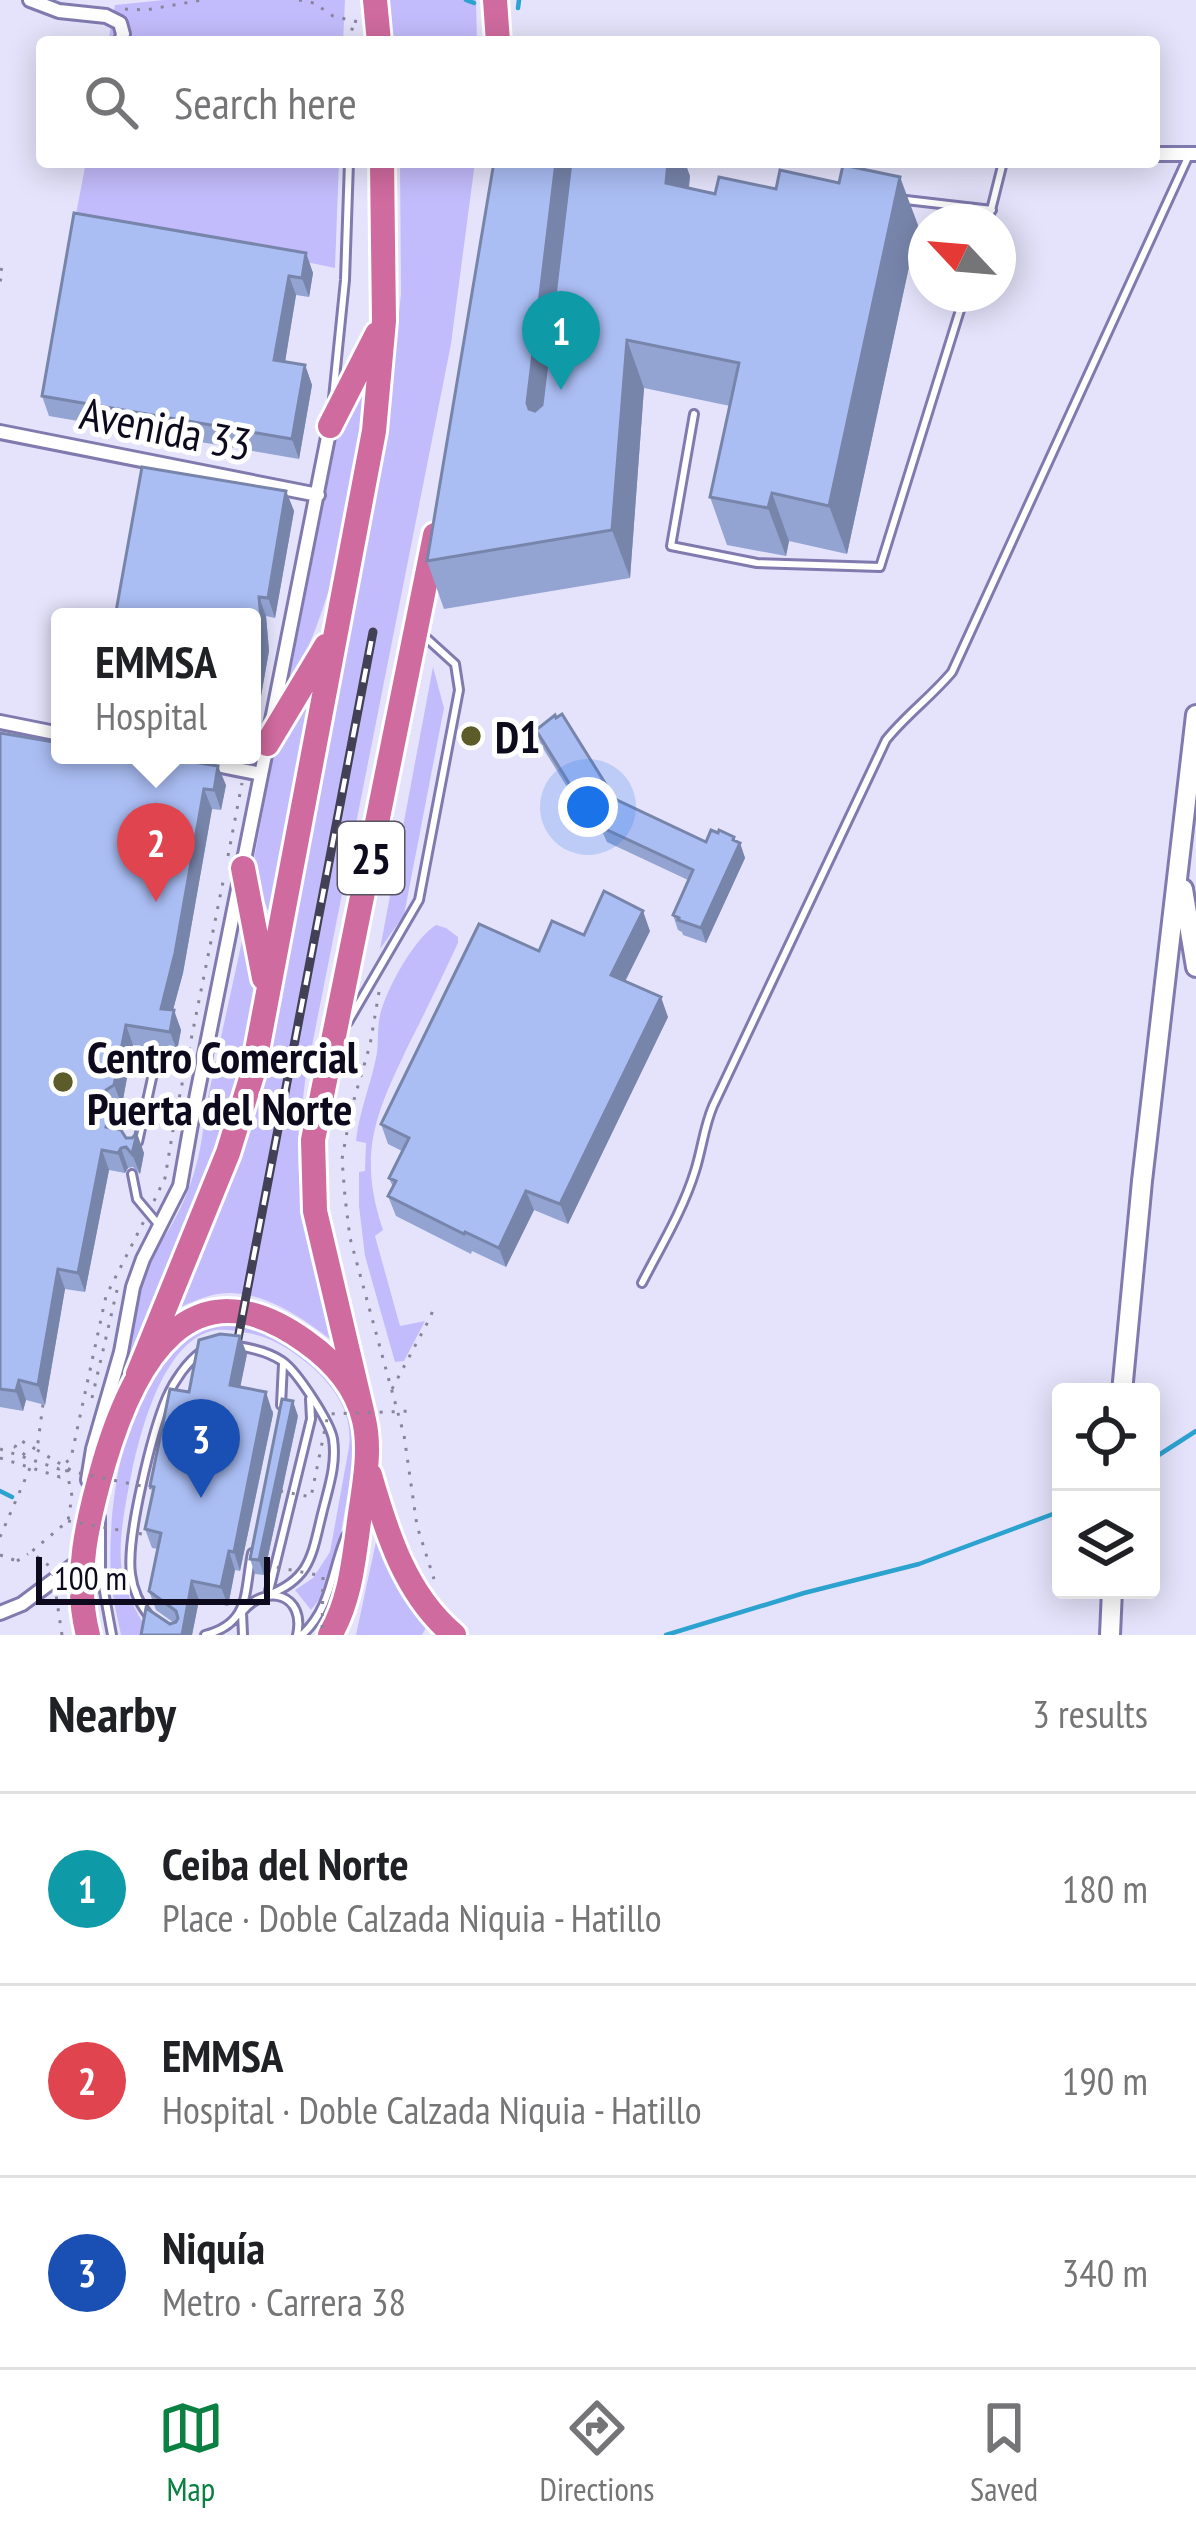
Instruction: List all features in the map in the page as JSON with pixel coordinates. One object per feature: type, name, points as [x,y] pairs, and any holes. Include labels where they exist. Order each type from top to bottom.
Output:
[{"type":"highway","points":[[495,0],[498,36]]},
{"type":"highway","name":"25","points":[[88,1635],[79,1538],[113,1431],[228,1154],[253,1072],[374,431],[384,321],[382,168]]},
{"type":"highway","points":[[330,425],[384,321]]},
{"type":"highway","name":"25","points":[[326,1635],[345,1601],[365,1458],[363,1415],[312,1191],[313,1140],[438,520]]},
{"type":"highway","points":[[267,744],[334,634]]},
{"type":"highway","points":[[237,876],[267,993]]},
{"type":"highway","name":"25","points":[[138,1374],[154,1349],[178,1328],[213,1312],[239,1312],[268,1320],[324,1354],[341,1373],[363,1415]]},
{"type":"highway","name":"25","points":[[365,1458],[396,1553],[413,1587],[454,1635]]},
{"type":"main road","points":[[1123,1383],[1196,716]]},
{"type":"main road","points":[[1179,862],[1196,967]]},
{"type":"main road","points":[[1110,1635],[1112,1599]]},
{"type":"street","points":[[30,0],[59,11],[106,16],[120,23],[121,36]]},
{"type":"street","points":[[1160,154],[1192,154]]},
{"type":"street","points":[[0,1613],[22,1604],[79,1538],[94,1449],[133,1287],[157,1222],[184,1172],[237,876],[330,425]]},
{"type":"street","name":"Avenida 33","points":[[0,432],[318,495]]},
{"type":"street","points":[[0,722],[51,732]]},
{"type":"street","points":[[212,764],[261,774]]},
{"type":"lane","points":[[642,1283],[677,1218],[713,1106],[886,740],[952,672],[1192,154]]},
{"type":"lane","points":[[330,425],[345,280],[349,168]]},
{"type":"lane","points":[[993,204],[1002,168]]},
{"type":"lane","points":[[900,200],[937,204]]},
{"type":"lane","points":[[694,414],[671,546],[757,563],[880,567],[959,312]]},
{"type":"lane","points":[[328,1062],[358,1001],[419,900],[459,690],[455,664],[416,628]]},
{"type":"lane","points":[[136,1151],[152,1078]]},
{"type":"lane","points":[[120,1112],[191,1124]]},
{"type":"lane","points":[[132,1174],[137,1198],[157,1222]]},
{"type":"lane","points":[[205,1635],[228,1625],[250,1602],[288,1587],[304,1571],[334,1468],[330,1428],[283,1361],[227,1345]]},
{"type":"lane","points":[[163,1626],[150,1617],[136,1594],[130,1550],[167,1396],[193,1358],[206,1350]]},
{"type":"lane","points":[[280,1415],[283,1361]]},
{"type":"lane","points":[[268,1595],[311,1419],[310,1395]]},
{"type":"lane","points":[[102,1471],[101,1575],[112,1635]]},
{"type":"lane","points":[[300,1635],[327,1601],[340,1550],[362,1501]]},
{"type":"lane","points":[[243,1635],[242,1612],[254,1540]]},
{"type":"lane","points":[[268,1595],[293,1606],[300,1635]]},
{"type":"path","points":[[123,9],[202,0]]},
{"type":"path","points":[[299,0],[314,3],[333,16],[372,18]]},
{"type":"path","points":[[0,269],[0,282]]},
{"type":"path","points":[[217,951],[237,876]]},
{"type":"path","points":[[377,971],[380,988],[370,1045],[343,1159],[350,1238],[404,1435],[417,1526],[434,1581]]},
{"type":"path","points":[[0,1458],[60,1477],[78,1461],[114,1298],[157,1222],[172,1178]]},
{"type":"path","points":[[392,1393],[434,1305]]},
{"type":"path","points":[[392,1393],[404,1394]]},
{"type":"path","points":[[37,1450],[43,1404]]},
{"type":"path","points":[[266,1489],[311,1497],[328,1414],[414,1411]]},
{"type":"path","points":[[30,1459],[15,1448],[20,1440],[74,1472],[164,1491]]},
{"type":"path","points":[[0,1450],[59,1469]]},
{"type":"path","points":[[0,1537],[30,1459]]},
{"type":"path","points":[[66,1468],[79,1538]]},
{"type":"path","points":[[3,1556],[16,1561],[79,1538],[154,1536]]},
{"type":"path","points":[[32,1552],[52,1568],[62,1635]]},
{"type":"path","points":[[254,1563],[323,1576],[326,1635]]},
{"type":"shaded area","points":[[164,0],[345,0],[343,36],[109,36],[115,5]]},
{"type":"shaded area","points":[[388,0],[476,0],[477,36],[391,36]]},
{"type":"shaded area","points":[[85,168],[339,168],[335,268],[76,214]]},
{"type":"shaded area","points":[[400,168],[474,168],[451,344],[300,1122],[304,1222],[334,1342],[286,1310],[245,1294],[217,1294],[175,1309],[222,1202],[252,1115],[285,970],[386,436],[401,294]]},
{"type":"shaded area","points":[[370,364],[344,532],[320,615],[287,690],[336,441]]},
{"type":"shaded area","points":[[433,667],[444,708],[404,915],[380,949]]},
{"type":"shaded area","points":[[310,691],[269,913],[252,870],[276,741]]},
{"type":"shaded area","points":[[247,918],[256,959],[254,986],[233,1093],[221,1134],[122,1374],[142,1274],[185,1199],[195,1171]]},
{"type":"shaded area","points":[[436,925],[458,937],[458,943],[387,1091],[371,1156],[383,1230],[375,1236],[400,1326],[425,1321],[404,1361],[395,1362],[365,1256],[359,1172],[365,1171],[366,1143],[356,1141],[386,997],[410,954]]},
{"type":"shaded area","points":[[239,1326],[267,1332],[299,1351],[321,1367],[353,1407],[356,1445],[328,1588],[311,1610],[295,1590],[313,1578],[330,1552],[350,1435],[341,1403],[312,1367],[282,1346],[248,1333],[211,1331],[194,1339],[167,1370],[141,1434],[124,1517],[121,1563],[131,1599],[149,1631],[121,1635],[112,1589],[112,1522],[116,1483],[137,1407],[175,1347],[202,1329]]},
{"type":"shaded area","points":[[380,1523],[429,1622],[422,1635],[356,1635]]},
{"type":"building","points":[[493,168],[555,168],[527,403],[535,411],[542,405],[570,168],[667,168],[666,183],[715,194],[719,177],[776,189],[780,170],[839,183],[842,168],[900,177],[829,506],[772,493],[768,508],[710,497],[739,363],[627,340],[612,530],[427,561]]},
{"type":"building","points":[[74,213],[306,253],[302,278],[289,276],[274,360],[305,365],[292,439],[42,396]]},
{"type":"building","points":[[142,467],[286,491],[268,598],[259,597],[260,608],[117,608]]},
{"type":"building","points":[[562,714],[615,799],[706,842],[711,830],[719,830],[740,843],[701,928],[673,915],[693,870],[601,827],[605,820],[591,805],[585,809],[536,730]]},
{"type":"building","name":"Centro Comercial Puerta del Norte","points":[[0,733],[51,742],[51,764],[218,766],[214,790],[204,789],[161,1009],[174,1010],[170,1032],[126,1025],[114,1085],[106,1090],[112,1100],[106,1127],[121,1130],[126,1138],[137,1133],[132,1154],[126,1147],[118,1153],[102,1150],[78,1273],[58,1269],[38,1385],[19,1380],[16,1391],[0,1389]]},
{"type":"building","points":[[604,891],[643,911],[611,975],[661,997],[560,1204],[526,1191],[499,1248],[388,1196],[396,1181],[389,1178],[409,1138],[381,1124],[479,924],[539,951],[552,921],[584,935]]},
{"type":"building","points":[[220,1334],[240,1336],[230,1385],[266,1392],[234,1552],[229,1551],[221,1587],[192,1581],[182,1635],[141,1635],[146,1608],[170,1624],[178,1618],[176,1611],[149,1591],[161,1533],[145,1529],[170,1389],[189,1392],[199,1340]]},
{"type":"building","points":[[282,1399],[293,1401],[259,1560],[250,1559]]},
{"type":"waterway","points":[[466,0],[474,3]]},
{"type":"waterway","points":[[518,8],[519,0]]},
{"type":"waterway","points":[[1160,1454],[1196,1431]]},
{"type":"waterway","points":[[0,1491],[12,1497]]},
{"type":"waterway","points":[[666,1635],[919,1564],[1052,1514]]},
{"type":"railway","points":[[232,1370],[373,632]]},
{"type":"place","name":"Ceiba del Norte","points":[[561,390]]},
{"type":"place","name":"D1","points":[[471,736]]},
{"type":"place","name":"EMMSA","points":[[156,902]]},
{"type":"place","name":"Centro Comercial Puerta del Norte","points":[[63,1082]]},
{"type":"place","name":"Niquía","points":[[201,1498]]}]
